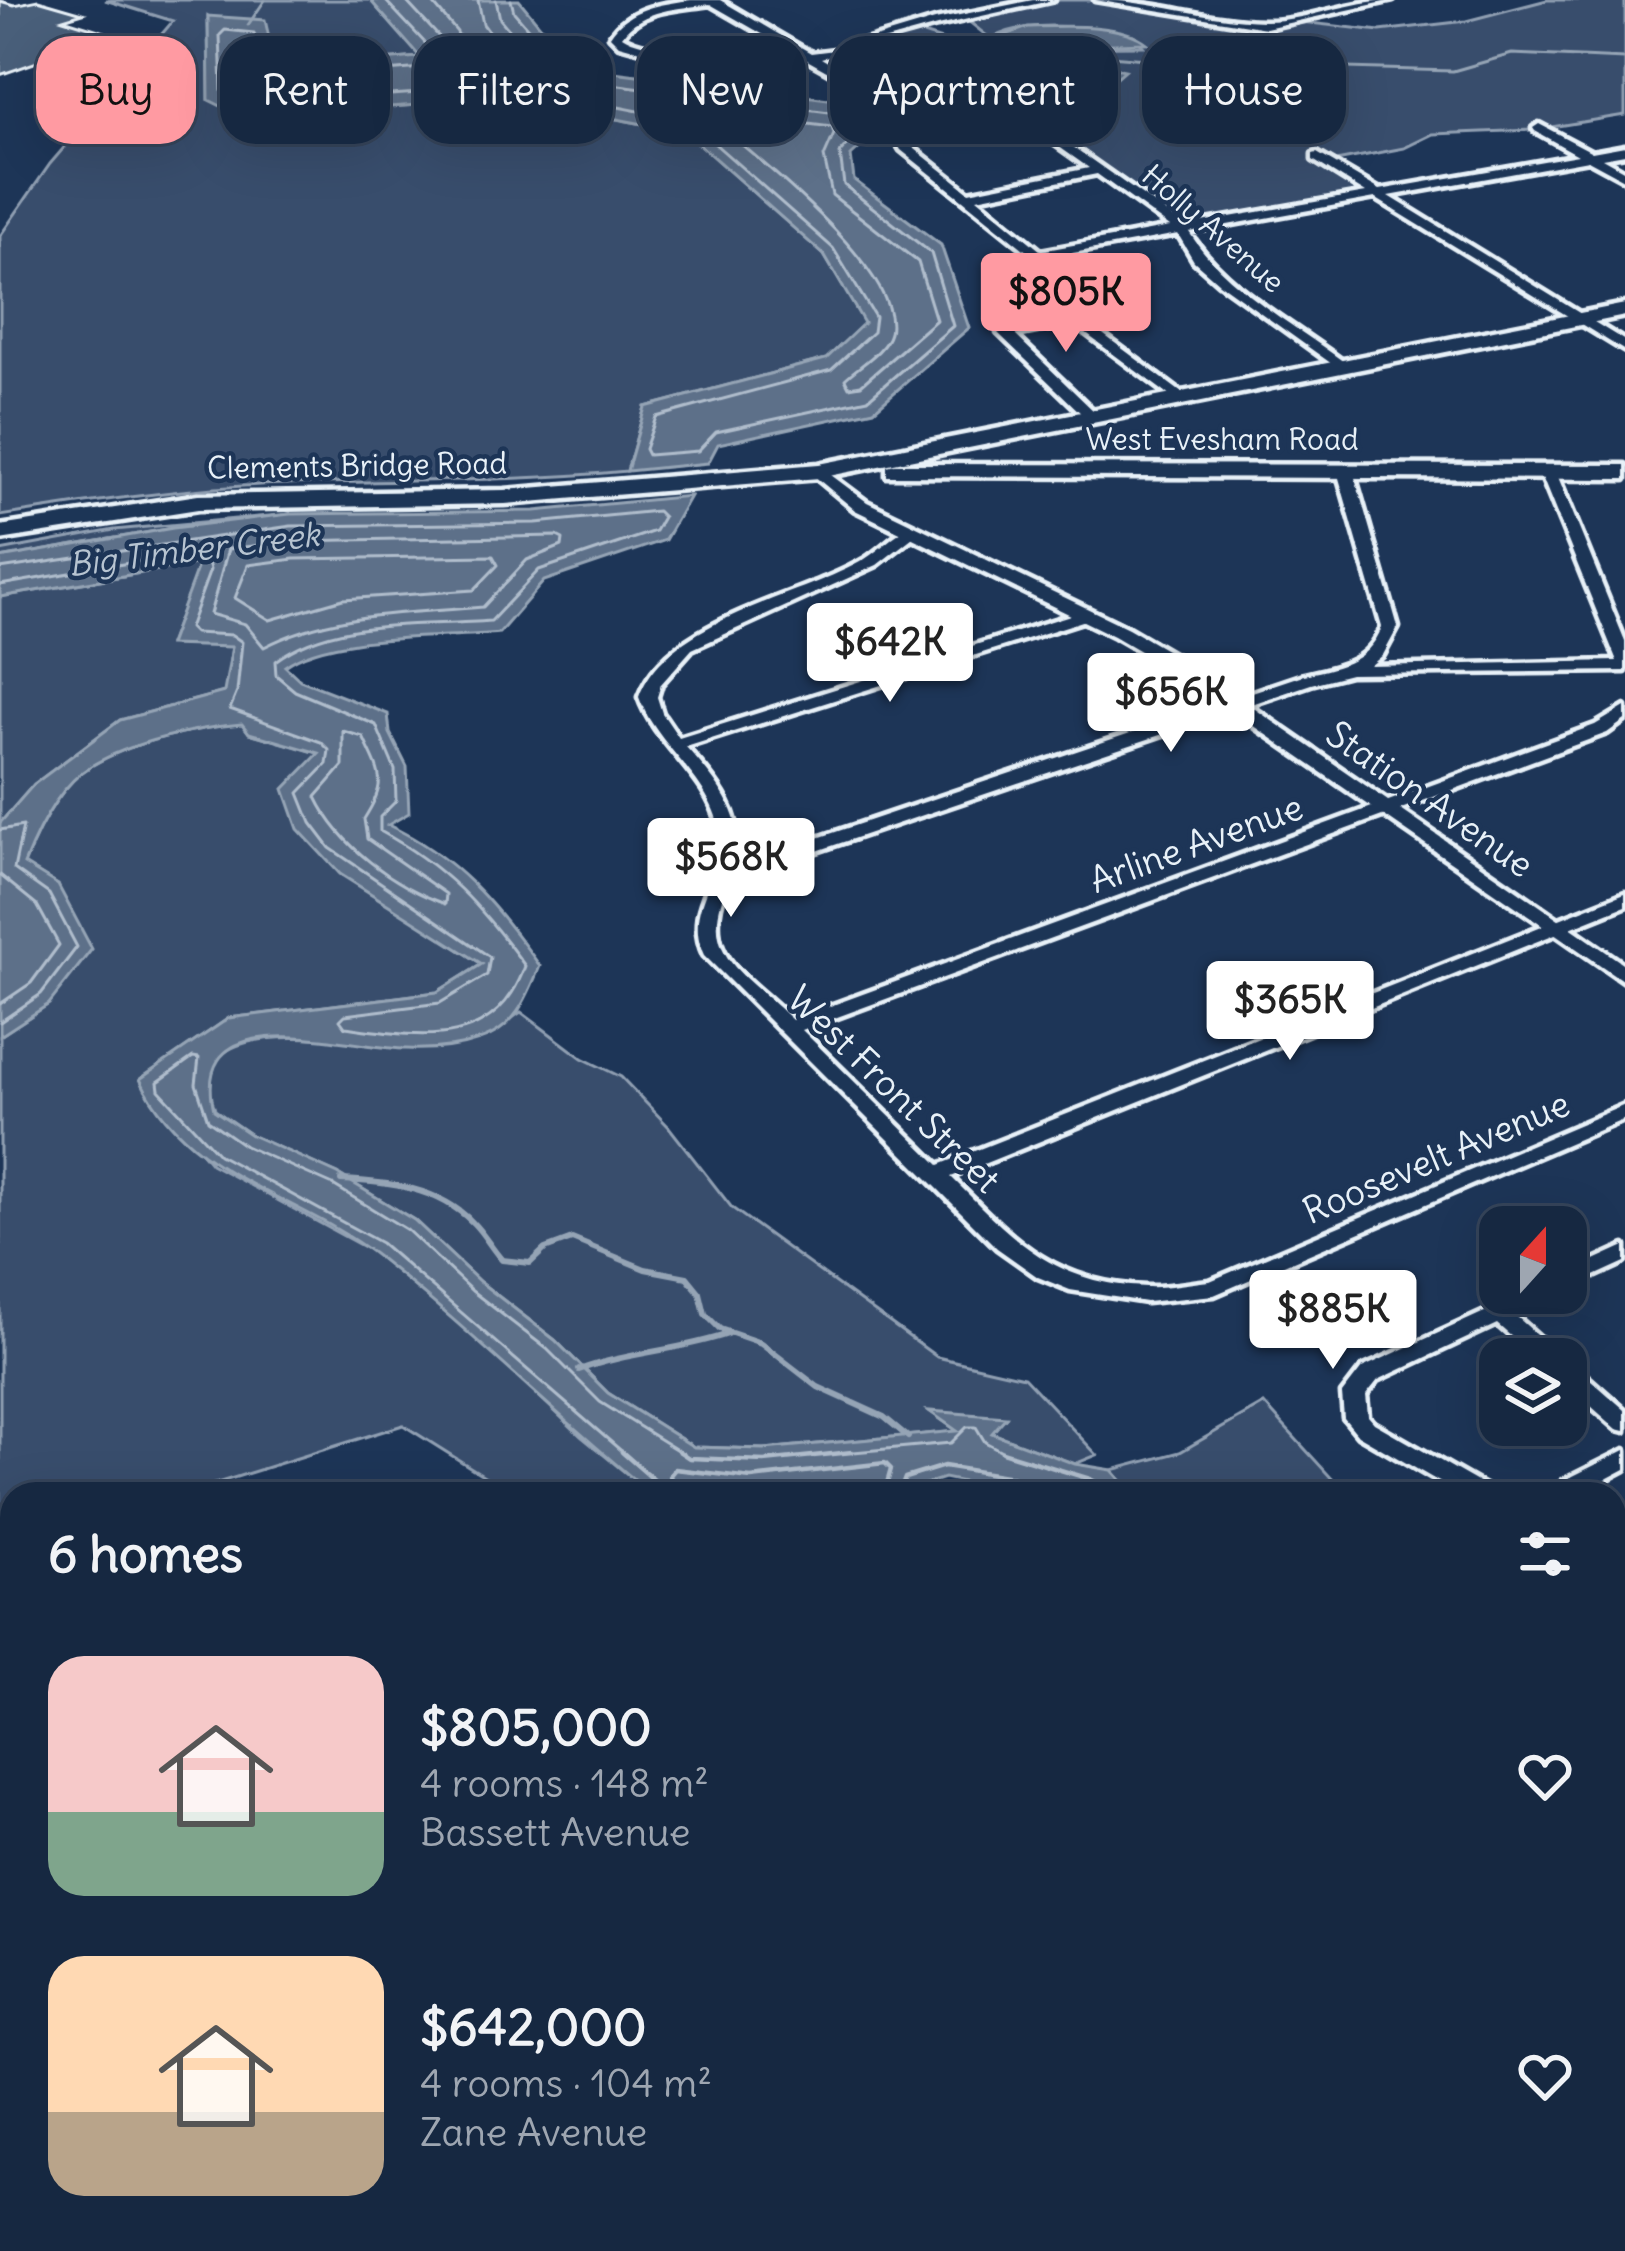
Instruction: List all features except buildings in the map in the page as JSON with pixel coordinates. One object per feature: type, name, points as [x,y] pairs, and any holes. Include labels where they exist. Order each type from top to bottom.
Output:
[{"type":"main road","points":[[819,472],[1625,310]]},
{"type":"main road","points":[[911,452],[906,456],[910,463],[940,470]]},
{"type":"main road","name":"West Evesham Road","points":[[819,472],[1625,472]]},
{"type":"main road","name":"Clements Bridge Road","points":[[0,533],[168,505],[505,497],[819,472]]},
{"type":"main road","points":[[0,523],[103,505],[168,505]]},
{"type":"street","points":[[1049,0],[950,20],[812,57],[693,57],[623,43],[616,36],[633,17],[712,0],[812,57],[852,81],[881,108],[905,147],[1038,255],[1046,286],[1077,319],[1179,396]]},
{"type":"street","points":[[992,0],[1008,8]]},
{"type":"street","points":[[1100,0],[1266,25],[1388,0]]},
{"type":"street","points":[[1539,128],[1625,176]]},
{"type":"street","name":"Holly Avenue","points":[[1063,144],[1181,229],[1199,258],[1224,280],[1339,365]]},
{"type":"street","points":[[1038,255],[1625,150]]},
{"type":"street","points":[[1317,157],[1625,347]]},
{"type":"street","points":[[967,196],[1100,170]]},
{"type":"street","points":[[1077,319],[1005,333],[1091,415]]},
{"type":"street","points":[[1345,471],[1390,628],[1377,655],[1353,671]]},
{"type":"street","name":"Station Avenue","points":[[819,472],[861,506],[1086,615],[1183,668],[1625,974]]},
{"type":"street","points":[[723,871],[798,851],[1306,680],[1353,671],[1625,663],[1548,472]]},
{"type":"street","name":"West Front Street","points":[[911,531],[871,562],[674,654],[648,697],[651,711],[704,775],[729,826],[723,871],[704,910],[702,929],[711,951],[734,978],[1005,1243],[1070,1283],[1135,1294]]},
{"type":"street","points":[[678,744],[1086,615]]},
{"type":"street","name":"Arline Avenue","points":[[786,1029],[1601,729],[1625,712]]},
{"type":"street","points":[[935,1175],[1625,899]]},
{"type":"street","name":"Roosevelt Avenue","points":[[1135,1294],[1214,1288],[1231,1282],[1625,1111]]},
{"type":"street","points":[[1587,1272],[1625,1253]]},
{"type":"street","points":[[1458,1482],[1366,1429],[1355,1418],[1354,1394],[1370,1374],[1501,1315],[1528,1338]]},
{"type":"street","points":[[1587,1390],[1625,1423]]},
{"type":"street","points":[[1581,1482],[1625,1459]]},
{"type":"shaded area","points":[[105,0],[370,0],[414,48],[414,58],[390,59],[390,36],[234,36],[208,16],[209,99],[220,105],[220,144],[390,144],[390,107],[414,105],[414,144],[613,144],[613,118],[637,123],[637,144],[699,144],[824,255],[865,323],[826,359],[645,407],[627,471],[214,488],[0,516],[0,236],[67,144],[196,144],[196,36],[160,36],[173,21]]},
{"type":"shaded area","points":[[1047,0],[1108,0],[1264,28],[1301,22],[1380,31],[1466,21],[1547,0],[1625,0],[1625,115],[1533,130],[1433,134],[1404,148],[1336,161],[1380,188],[1188,222],[1070,144],[1118,144],[1118,46],[1142,46],[1142,144],[1346,144],[1346,36],[1142,36],[1142,45],[1133,35],[1066,27],[987,36],[962,16]]},
{"type":"shaded area","points":[[291,514],[173,528],[0,558],[0,551],[114,530]]},
{"type":"shaded area","points":[[200,563],[169,644],[232,646],[225,692],[120,720],[34,784],[0,823],[0,597]]},
{"type":"shaded area","points":[[243,723],[249,733],[321,754],[363,887],[482,964],[437,992],[229,1018],[141,1079],[211,1164],[373,1252],[483,1343],[637,1482],[494,1482],[403,1425],[220,1482],[0,1482],[0,1036],[49,1004],[58,885],[24,865],[42,824],[79,775],[126,749]]},
{"type":"shaded area","points":[[521,1012],[582,1058],[621,1077],[669,1127],[732,1208],[937,1357],[1024,1377],[1097,1455],[1075,1464],[991,1433],[1005,1418],[932,1413],[958,1431],[764,1449],[694,1447],[608,1393],[555,1340],[480,1282],[414,1220],[338,1174],[251,1135],[215,1110],[210,1093],[208,1083],[217,1059],[239,1045],[307,1038],[437,1048],[482,1036]]},
{"type":"shaded area","points":[[1264,1404],[1335,1482],[1122,1482],[1112,1470],[1180,1452]]},
{"type":"water","points":[[370,0],[519,0],[549,36],[414,36],[414,50]]},
{"type":"water","points":[[208,16],[265,20],[269,36],[220,36],[220,106],[209,100]]},
{"type":"water","points":[[1074,26],[1107,28],[1136,36],[1142,43],[1118,44],[1118,36],[1002,36],[1028,27]]},
{"type":"water","points":[[414,57],[414,105],[390,107],[390,59]]},
{"type":"water","points":[[613,72],[637,75],[637,123],[613,118]]},
{"type":"water","points":[[806,96],[830,99],[830,144],[864,144],[851,156],[854,180],[941,245],[969,328],[874,410],[718,444],[708,463],[627,471],[645,407],[826,359],[864,323],[824,255],[699,144],[806,144]]},
{"type":"water","name":"Big Timber Creek","points":[[690,496],[665,540],[544,581],[499,633],[357,643],[305,655],[285,666],[300,680],[388,714],[390,733],[407,767],[409,813],[388,825],[455,867],[508,923],[540,966],[524,1001],[511,1020],[491,1035],[442,1048],[380,1047],[313,1038],[248,1041],[225,1053],[212,1075],[214,1110],[251,1135],[338,1174],[414,1220],[480,1282],[555,1340],[608,1393],[694,1447],[764,1449],[957,1431],[929,1411],[1006,1417],[992,1433],[1075,1464],[1112,1470],[1122,1482],[944,1478],[932,1482],[637,1482],[378,1257],[247,1182],[186,1140],[161,1113],[140,1079],[229,1018],[437,992],[482,964],[340,874],[298,829],[284,789],[319,753],[249,733],[242,724],[145,743],[79,774],[50,810],[24,864],[58,885],[92,949],[49,1004],[0,1036],[0,823],[34,784],[120,720],[224,692],[232,647],[169,645],[199,563],[0,597],[0,558],[173,528],[290,514],[535,511]]},
{"type":"waterway","points":[[248,25],[265,0]]},
{"type":"waterway","points":[[1118,57],[1453,71],[1512,54],[1625,59]]},
{"type":"waterway","points":[[341,1180],[394,1185],[445,1201],[473,1223],[502,1260],[530,1263],[545,1249],[572,1239],[645,1269],[687,1277],[700,1293],[705,1314],[720,1329],[761,1343],[818,1387],[884,1417],[908,1437]]},
{"type":"waterway","points":[[579,1370],[728,1334]]}]
